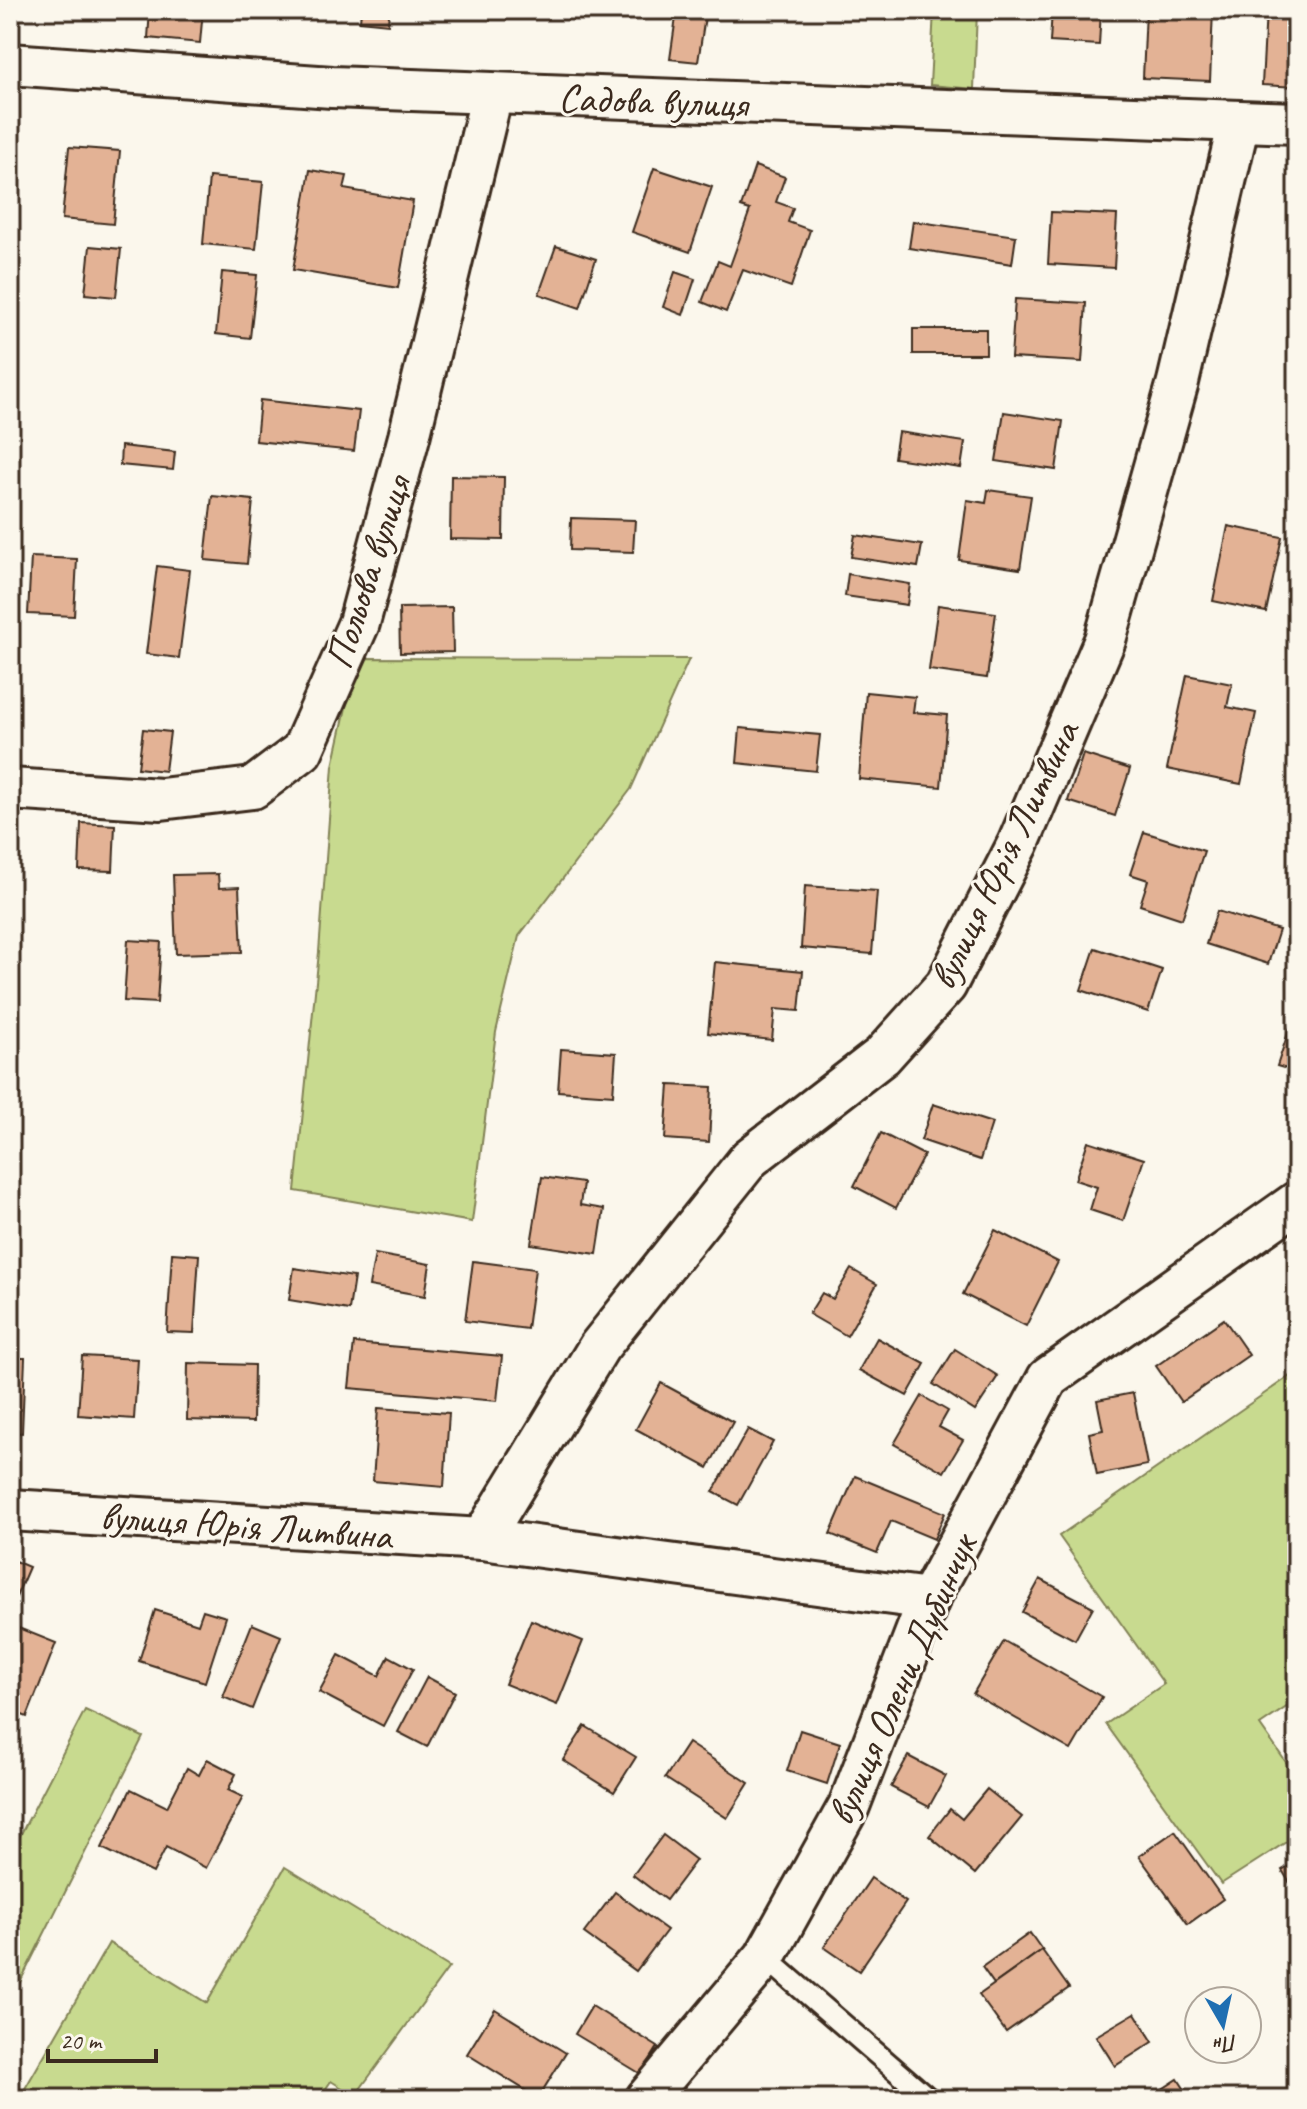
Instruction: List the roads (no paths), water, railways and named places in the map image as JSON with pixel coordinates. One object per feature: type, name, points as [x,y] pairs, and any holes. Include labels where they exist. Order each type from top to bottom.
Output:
[{"type":"street","name":"Садова вулиця","points":[[10,64],[332,87],[1297,123]]},
{"type":"street","name":"Польова вулиця","points":[[10,789],[161,799],[253,788],[302,751],[359,623],[409,437],[492,94]]},
{"type":"street","name":"вулиця Юрія Литвина","points":[[482,1539],[599,1347],[750,1158],[882,1056],[946,985],[1018,844],[1105,640],[1178,382],[1239,122]]},
{"type":"street","name":"вулиця Олени Дубинчук","points":[[646,2099],[765,1957],[849,1806],[929,1599],[1048,1378],[1297,1202]]},
{"type":"street","name":"вулиця Юрія Литвина","points":[[10,1510],[482,1539],[929,1599]]},
{"type":"lane","points":[[765,1957],[929,2099]]}]
